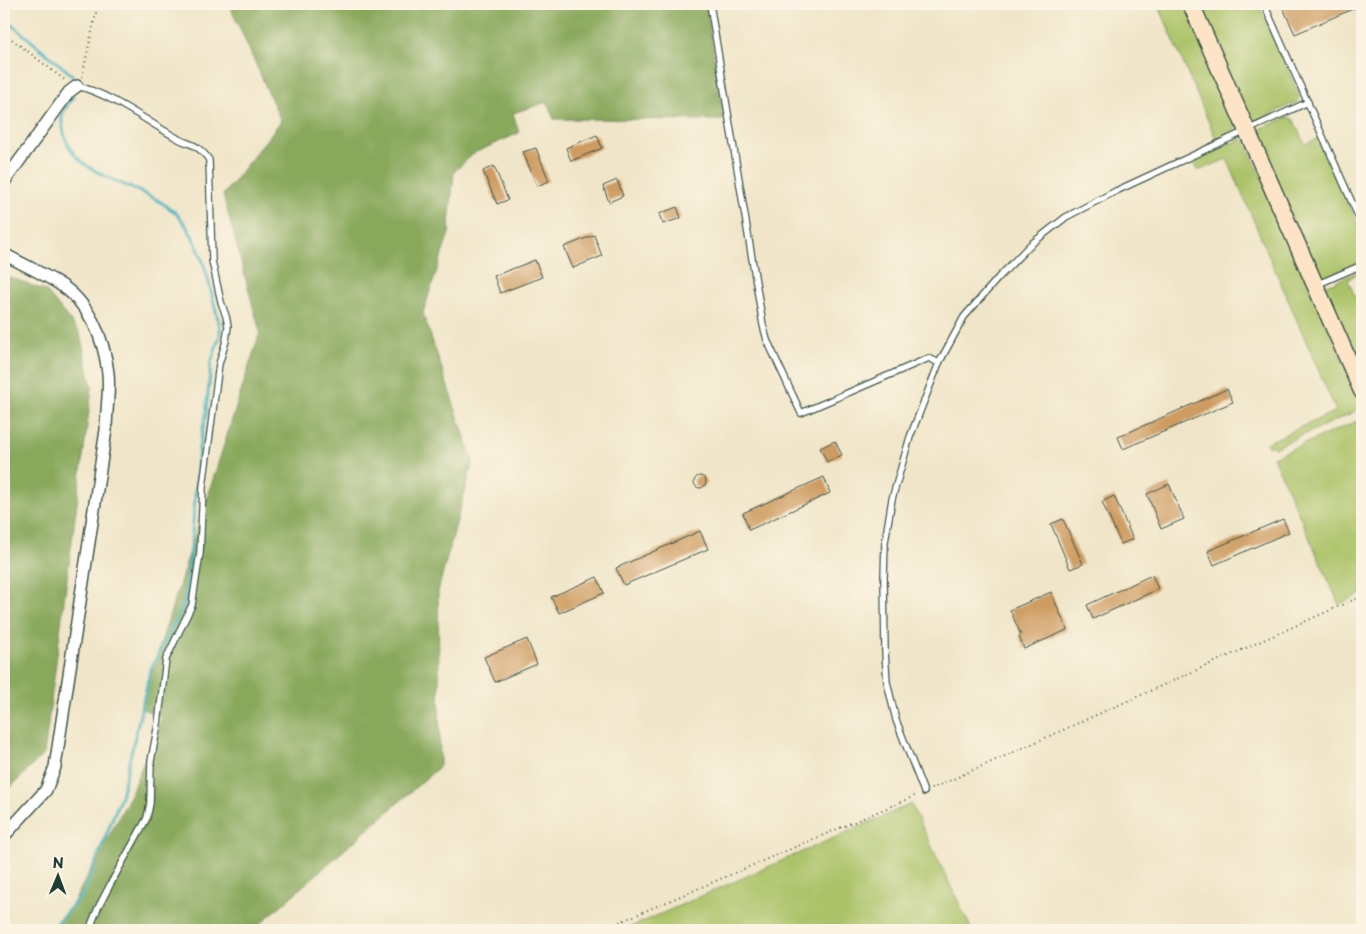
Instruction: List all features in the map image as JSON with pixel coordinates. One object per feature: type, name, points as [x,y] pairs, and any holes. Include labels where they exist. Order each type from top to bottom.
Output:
[{"type":"street","points":[[1192,4],[1362,391]]},
{"type":"street","points":[[4,182],[69,92],[77,86]]},
{"type":"street","points":[[4,254],[59,284],[76,298],[101,337],[108,374],[106,430],[55,767],[46,790],[4,836]]},
{"type":"lane","points":[[710,4],[763,325],[767,340],[801,413],[929,358],[938,363]]},
{"type":"lane","points":[[1264,4],[1362,225]]},
{"type":"lane","points":[[77,86],[88,88],[196,147],[206,155],[209,160],[212,261],[228,326],[226,341],[219,364],[203,487],[200,553],[192,605],[166,659],[151,762],[147,818],[98,908],[89,930]]},
{"type":"lane","points":[[924,792],[896,720],[887,682],[884,652],[885,542],[892,499],[910,437],[938,363],[964,317],[998,277],[1030,245],[1066,217],[1116,191],[1308,102]]},
{"type":"lane","points":[[1315,286],[1362,264]]},
{"type":"path","points":[[4,33],[65,80],[77,86],[82,78],[98,4]]},
{"type":"path","points":[[601,930],[924,792],[1362,596]]},
{"type":"green space","points":[[229,4],[706,4],[724,120],[554,119],[547,102],[513,113],[519,133],[474,153],[454,172],[450,230],[423,313],[473,461],[438,591],[440,766],[253,930],[48,930],[71,907],[129,798],[162,717],[140,708],[260,332],[223,195],[281,121]]},
{"type":"green space","points":[[1158,4],[1187,4],[1238,124],[1237,128],[1216,139]]},
{"type":"green space","points":[[1197,4],[1258,4],[1299,94],[1299,101],[1254,122],[1250,120]]},
{"type":"green space","points":[[1288,117],[1293,119],[1305,144],[1319,138],[1362,233],[1362,261],[1323,278],[1319,277],[1256,138],[1257,131],[1260,129]]},
{"type":"green space","points":[[1241,139],[1245,140],[1360,400],[1360,407],[1354,412],[1274,448],[1272,445],[1268,447],[1266,443],[1336,411],[1227,159],[1198,171],[1194,161],[1207,155],[1207,153]]},
{"type":"green space","points":[[1360,271],[1348,280],[1362,313],[1362,378],[1325,288],[1327,285]]},
{"type":"green space","points":[[4,275],[46,291],[80,333],[92,388],[44,754],[4,794]]},
{"type":"green space","points":[[1362,419],[1362,594],[1339,604],[1273,457]]},
{"type":"green space","points":[[911,804],[972,930],[624,930]]},
{"type":"building","points":[[1294,4],[1362,5],[1295,34],[1283,8]]},
{"type":"building","points":[[597,135],[602,148],[571,161],[566,148]]},
{"type":"building","points":[[536,148],[549,181],[537,186],[523,152]]},
{"type":"building","points":[[494,166],[508,200],[497,204],[483,171]]},
{"type":"building","points":[[617,180],[623,196],[609,202],[603,186]]},
{"type":"building","points":[[677,207],[681,218],[663,224],[659,214]]},
{"type":"building","points":[[594,235],[602,256],[573,268],[564,247]]},
{"type":"building","points":[[535,260],[542,277],[500,293],[494,276]]},
{"type":"building","points":[[1227,389],[1233,402],[1123,449],[1118,437]]},
{"type":"building","points":[[835,441],[842,455],[827,462],[820,448]]},
{"type":"building","points":[[700,476],[706,482],[700,488],[694,482]]},
{"type":"building","points":[[824,477],[830,493],[749,530],[743,513]]},
{"type":"building","points":[[1169,484],[1184,519],[1161,529],[1147,494]]},
{"type":"building","points":[[1114,496],[1133,539],[1121,544],[1102,502]]},
{"type":"building","points":[[1063,519],[1083,564],[1070,569],[1051,524]]},
{"type":"building","points":[[1283,519],[1289,532],[1214,565],[1208,551]]},
{"type":"building","points":[[700,531],[708,549],[624,585],[616,568]]},
{"type":"building","points":[[1152,575],[1158,589],[1093,619],[1087,605]]},
{"type":"building","points":[[597,577],[604,593],[559,613],[551,597]]},
{"type":"building","points":[[1051,592],[1067,630],[1024,649],[1019,636],[1021,635],[1010,610]]},
{"type":"building","points":[[527,639],[537,664],[495,682],[484,657]]},
{"type":"waterway","points":[[4,18],[72,75]]},
{"type":"waterway","points":[[50,930],[84,893],[121,796],[151,668],[184,604],[190,558],[199,448],[206,414],[211,363],[220,335],[220,327],[210,285],[196,244],[182,220],[168,207],[151,197],[96,171],[81,161],[69,146],[62,118],[65,109],[74,97]]}]
